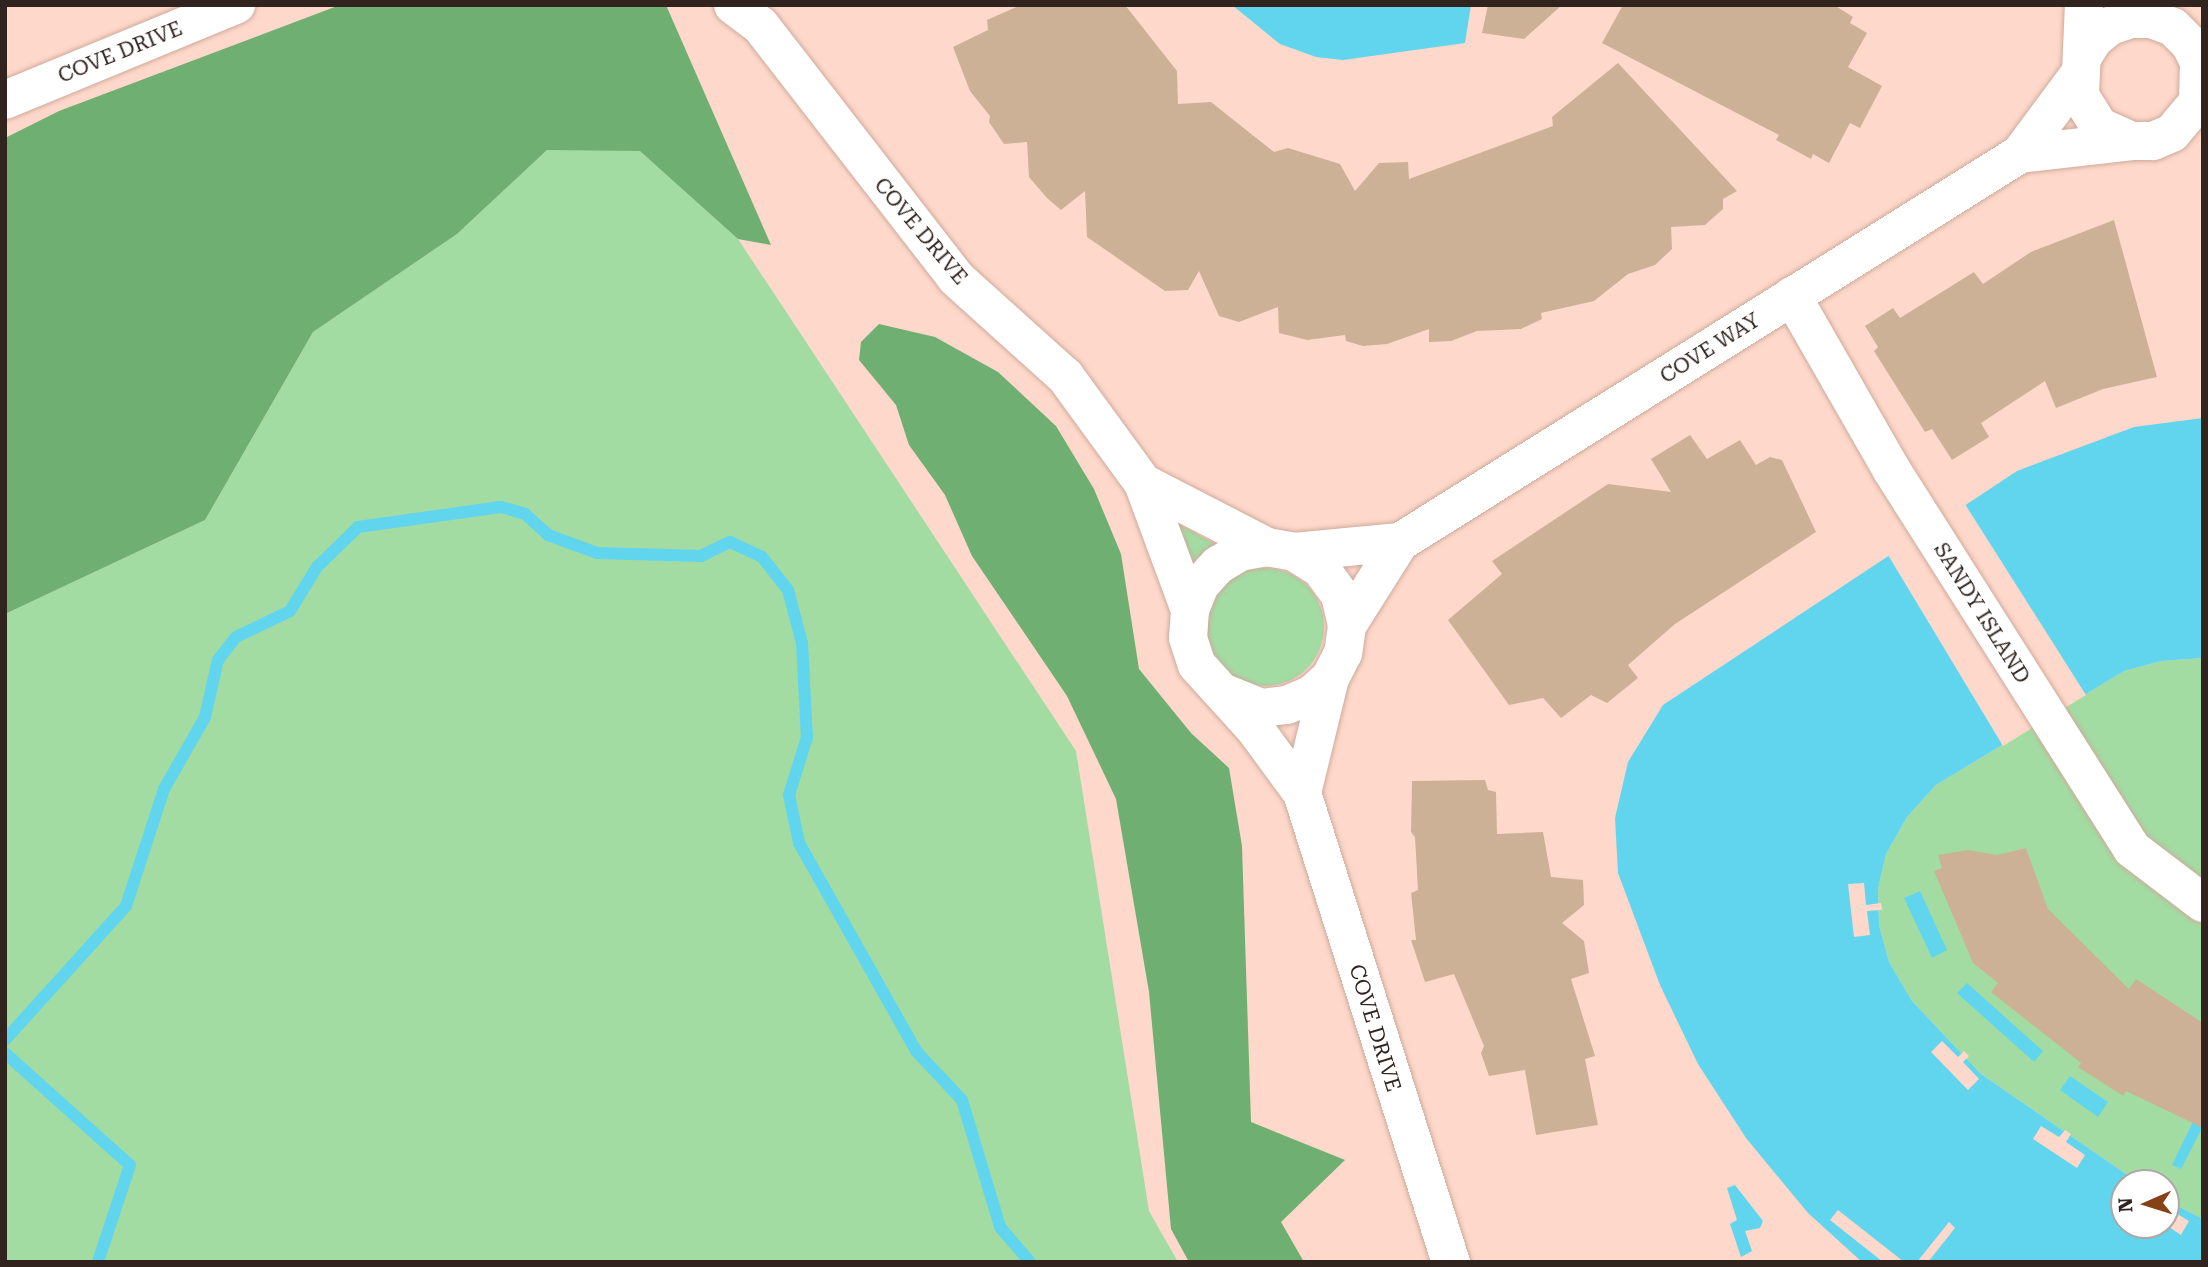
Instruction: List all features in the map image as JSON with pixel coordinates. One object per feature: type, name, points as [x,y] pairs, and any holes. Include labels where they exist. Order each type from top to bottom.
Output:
[{"type":"street","name":"COVE DRIVE","points":[[5,100],[236,5]]},
{"type":"street","name":"COVE DRIVE","points":[[733,5],[761,25],[956,278],[1065,376],[1143,483],[1190,610]]},
{"type":"street","points":[[2084,5],[2080,67],[2084,104],[2099,126],[2132,141]]},
{"type":"street","name":"COVE WAY","points":[[1347,626],[1400,542],[2020,153],[2080,67],[2094,39],[2110,26],[2146,12],[2173,27],[2197,48],[2202,83],[2195,119],[2162,137],[2020,153]]},
{"type":"street","name":"SANDY ISLAND","points":[[1792,296],[1891,469],[2132,849],[2203,903]]},
{"type":"street","name":"COVE DRIVE","points":[[1143,483],[1321,569],[1340,595],[1347,626],[1343,653],[1329,678],[1302,793]]},
{"type":"street","name":"COVE WAY","points":[[1281,550],[1400,542]]},
{"type":"street","name":"COVE DRIVE","points":[[1281,550],[1240,552],[1218,565],[1200,585],[1190,610],[1188,638],[1197,665],[1214,687],[1255,729],[1302,793],[1451,1262]]},
{"type":"street","name":"COVE DRIVE","points":[[1214,687],[1236,701],[1261,708],[1287,705],[1311,695],[1329,678]]},
{"type":"green space","points":[[340,5],[666,5],[771,245],[738,239],[640,151],[547,150],[457,234],[313,332],[205,520],[5,614],[5,138],[59,111]]},
{"type":"green space","points":[[547,150],[640,150],[738,239],[1076,751],[1149,1211],[1178,1262],[5,1262],[5,614],[205,520],[313,332],[457,234]]},
{"type":"green space","points":[[879,324],[935,337],[998,372],[1056,426],[1094,489],[1121,554],[1139,669],[1191,733],[1229,768],[1242,846],[1251,1122],[1345,1160],[1281,1222],[1304,1262],[1189,1262],[1171,1229],[1149,992],[1116,799],[1067,696],[972,556],[945,495],[909,445],[896,405],[859,360],[861,342]]},
{"type":"green space","points":[[1175,522],[1215,544],[1190,564]]},
{"type":"green space","points":[[1265,568],[1288,572],[1307,585],[1320,604],[1324,627],[1320,650],[1307,669],[1288,682],[1265,686],[1242,682],[1223,669],[1210,650],[1206,627],[1210,604],[1223,585],[1242,572]]},
{"type":"green space","points":[[2203,658],[2203,1219],[2180,1207],[2180,1169],[2119,1169],[1981,1074],[1912,1001],[1889,962],[1879,925],[1878,889],[1886,854],[1907,817],[1936,785],[2124,671],[2161,661]]},
{"type":"water","points":[[1232,5],[1471,5],[1465,43],[1343,60],[1316,57],[1280,44]]},
{"type":"water","points":[[2203,418],[2203,658],[2161,661],[2124,671],[1936,785],[1907,817],[1886,854],[1878,889],[1879,925],[1889,962],[1912,1001],[1981,1074],[2119,1169],[2110,1169],[2110,1239],[2180,1239],[2180,1207],[2203,1219],[2203,1262],[1862,1262],[1808,1213],[1746,1138],[1698,1064],[1660,985],[1618,873],[1615,818],[1628,762],[1663,705],[2017,471],[2134,427]]},
{"type":"water","points":[[1920,891],[1947,950],[1932,958],[1904,898]]},
{"type":"water","points":[[1967,983],[2043,1051],[2034,1062],[1957,993]]},
{"type":"water","points":[[2070,1076],[2108,1102],[2098,1117],[2060,1090]]},
{"type":"water","points":[[2203,1101],[2203,1126],[2181,1169],[2172,1165]]},
{"type":"water","points":[[1735,1185],[1763,1221],[1760,1228],[1745,1231],[1752,1251],[1741,1257],[1730,1224],[1737,1220],[1727,1188]]},
{"type":"pier","points":[[1963,501],[2086,695],[2003,746],[1888,555]]},
{"type":"pier","points":[[1864,883],[1866,905],[1881,903],[1882,910],[1867,911],[1870,935],[1854,937],[1848,884]]},
{"type":"pier","points":[[1942,1041],[1958,1057],[1964,1051],[1969,1056],[1963,1062],[1979,1079],[1968,1090],[1931,1052]]},
{"type":"pier","points":[[2041,1126],[2059,1137],[2065,1130],[2071,1134],[2066,1142],[2085,1155],[2077,1168],[2033,1139]]},
{"type":"pier","points":[[1838,1210],[1904,1262],[1883,1262],[1830,1220]]},
{"type":"pier","points":[[2180,1216],[2189,1221],[2180,1234]]},
{"type":"pier","points":[[1949,1222],[1955,1228],[1928,1262],[1917,1262]]},
{"type":"building","points":[[1021,5],[1125,5],[1177,71],[1178,104],[1211,102],[1274,152],[1288,148],[1340,164],[1355,191],[1379,163],[1408,162],[1409,179],[1553,126],[1552,117],[1618,63],[1737,191],[1723,199],[1723,209],[1705,225],[1671,227],[1672,249],[1655,265],[1628,274],[1594,301],[1541,313],[1542,319],[1521,329],[1477,331],[1451,341],[1429,342],[1429,329],[1387,344],[1363,346],[1346,341],[1345,335],[1307,340],[1279,333],[1278,307],[1239,322],[1219,316],[1199,271],[1188,290],[1165,291],[1087,237],[1085,191],[1061,210],[1029,177],[1027,142],[1004,144],[989,122],[990,116],[970,91],[953,47],[988,30],[987,20]]},
{"type":"building","points":[[1488,5],[1562,5],[1524,39],[1482,33]]},
{"type":"building","points":[[1623,5],[1834,5],[1853,17],[1850,23],[1867,33],[1848,67],[1882,86],[1860,128],[1850,123],[1829,163],[1813,154],[1811,159],[1776,140],[1779,135],[1602,43]]},
{"type":"building","points":[[2114,220],[2157,377],[2103,389],[2056,408],[2045,381],[1981,423],[1989,437],[1952,460],[1932,429],[1925,432],[1874,351],[1878,347],[1865,326],[1893,308],[1900,318],[1974,272],[1983,284],[2031,252]]},
{"type":"building","points":[[1690,435],[1707,459],[1740,440],[1756,465],[1770,457],[1782,460],[1816,532],[1675,624],[1628,665],[1638,678],[1607,703],[1591,695],[1561,718],[1543,698],[1509,705],[1448,620],[1502,574],[1492,561],[1608,484],[1671,492],[1651,459]]},
{"type":"building","points":[[1485,780],[1488,790],[1496,792],[1497,834],[1543,832],[1551,877],[1583,880],[1584,905],[1562,923],[1584,941],[1589,973],[1571,979],[1595,1056],[1585,1059],[1598,1125],[1536,1135],[1525,1070],[1489,1076],[1481,1053],[1484,1046],[1454,974],[1425,982],[1411,940],[1416,940],[1411,893],[1418,890],[1415,837],[1411,832],[1412,781]]},
{"type":"building","points":[[2026,848],[2048,909],[2129,989],[2136,979],[2203,1023],[2203,1128],[2126,1091],[2123,1096],[2078,1067],[2081,1063],[1991,992],[1998,983],[1973,963],[1934,871],[1942,868],[1938,855],[1968,850],[1997,855]]},
{"type":"waterway","points":[[5,1040],[126,906],[164,789],[205,717],[218,660],[236,637],[290,611],[317,567],[358,527],[501,507],[525,514],[548,535],[597,553],[701,556],[730,542],[762,557],[788,590],[802,643],[807,737],[789,795],[799,843],[916,1051],[962,1100],[1000,1227],[1030,1262]]},
{"type":"waterway","points":[[5,1053],[130,1165],[98,1262]]}]
